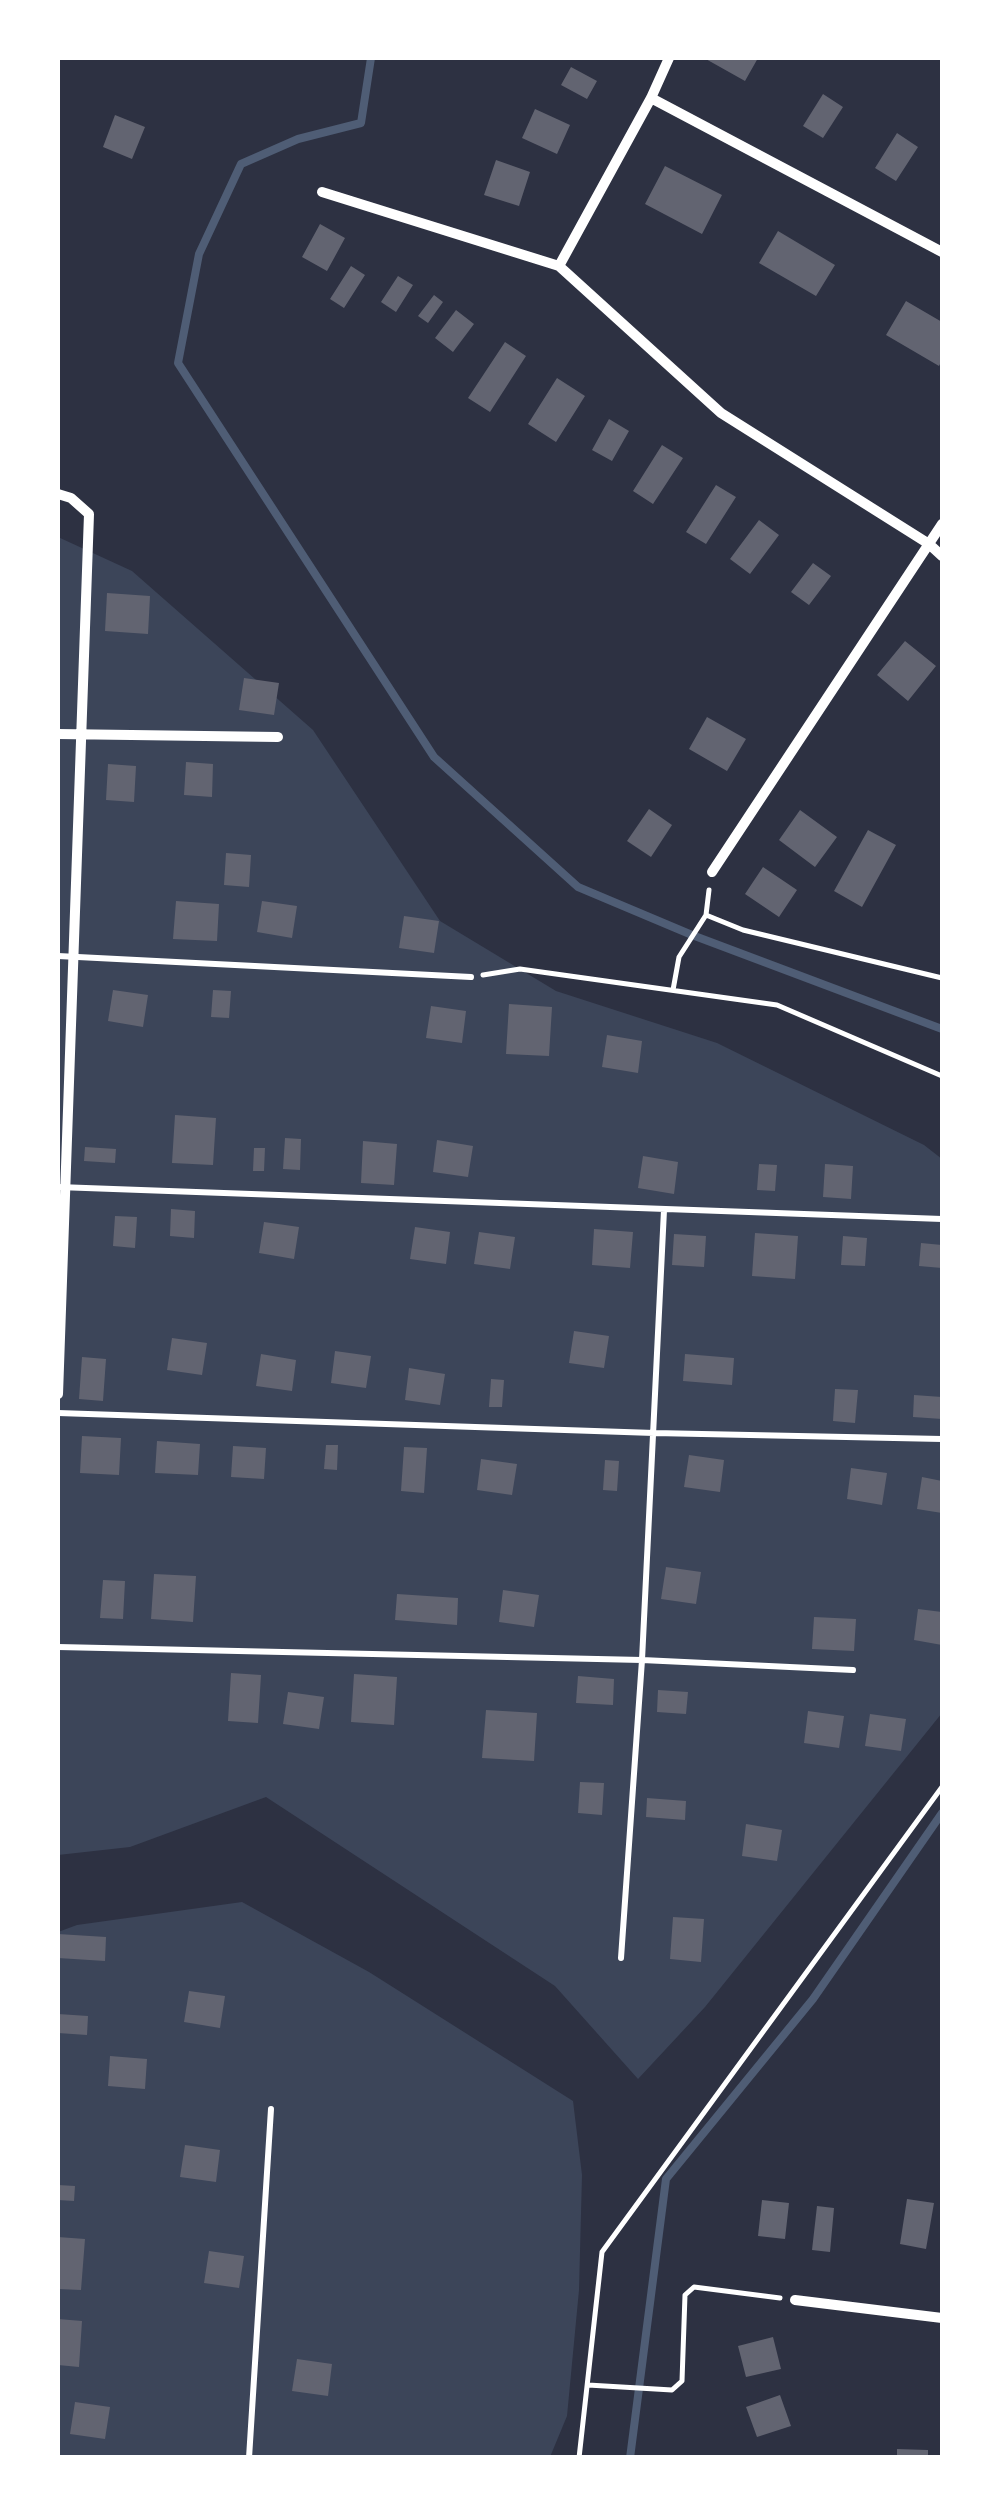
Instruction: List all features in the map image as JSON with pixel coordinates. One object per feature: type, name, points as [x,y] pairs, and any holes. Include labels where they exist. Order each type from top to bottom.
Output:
[{"type":"street","points":[[559,266],[651,98],[668,58]]},
{"type":"street","points":[[651,98],[942,252]]},
{"type":"street","points":[[322,192],[559,266],[721,414],[929,544],[942,556]]},
{"type":"street","points":[[58,494],[71,498],[89,514],[75,956],[61,1187],[58,1394]]},
{"type":"street","points":[[712,872],[942,524]]},
{"type":"street","points":[[58,734],[278,737]]},
{"type":"street","points":[[794,2300],[942,2318]]},
{"type":"lane","points":[[58,956],[472,977]]},
{"type":"lane","points":[[61,1187],[942,1218]]},
{"type":"lane","points":[[621,1958],[642,1660],[664,1210]]},
{"type":"lane","points":[[58,1413],[654,1433],[942,1438]]},
{"type":"lane","points":[[58,1647],[642,1660],[853,1670]]},
{"type":"lane","points":[[249,2458],[271,2109]]},
{"type":"path","points":[[673,990],[680,957],[706,915],[712,872]]},
{"type":"path","points":[[706,915],[743,930],[942,978]]},
{"type":"path","points":[[472,977],[520,969],[777,1005],[942,1076]]},
{"type":"path","points":[[579,2458],[602,2252],[942,1787]]},
{"type":"path","points":[[588,2386],[672,2390],[682,2381],[685,2295],[694,2288],[794,2300]]},
{"type":"shaded area","points":[[58,537],[132,571],[313,730],[440,921],[556,991],[717,1043],[924,1145],[942,1159],[942,1713],[705,2007],[638,2079],[555,1986],[266,1797],[130,1847],[58,1855]]},
{"type":"shaded area","points":[[242,1902],[369,1972],[573,2101],[582,2175],[579,2290],[567,2416],[550,2457],[58,2457],[58,1932],[77,1925]]},
{"type":"building","points":[[704,58],[758,58],[745,81]]},
{"type":"building","points":[[571,67],[597,81],[587,99],[561,85]]},
{"type":"building","points":[[823,94],[843,107],[823,138],[803,126]]},
{"type":"building","points":[[535,109],[570,125],[557,154],[522,138]]},
{"type":"building","points":[[115,115],[145,127],[132,159],[103,147]]},
{"type":"building","points":[[897,133],[918,147],[896,181],[875,168]]},
{"type":"building","points":[[496,160],[530,172],[519,206],[484,195]]},
{"type":"building","points":[[665,166],[722,195],[702,234],[645,204]]},
{"type":"building","points":[[320,224],[345,238],[327,271],[302,257]]},
{"type":"building","points":[[778,231],[835,265],[816,296],[759,263]]},
{"type":"building","points":[[351,266],[365,275],[344,308],[330,299]]},
{"type":"building","points":[[398,276],[413,285],[396,312],[381,302]]},
{"type":"building","points":[[434,295],[443,302],[428,323],[418,316]]},
{"type":"building","points":[[906,301],[942,322],[939,366],[886,335]]},
{"type":"building","points":[[456,310],[474,324],[453,352],[435,338]]},
{"type":"building","points":[[505,342],[526,356],[490,412],[468,398]]},
{"type":"building","points":[[557,378],[585,396],[556,442],[528,424]]},
{"type":"building","points":[[609,419],[629,431],[612,461],[592,450]]},
{"type":"building","points":[[662,445],[683,458],[653,504],[633,491]]},
{"type":"building","points":[[716,485],[736,497],[706,544],[686,532]]},
{"type":"building","points":[[759,520],[779,535],[750,574],[730,559]]},
{"type":"building","points":[[813,563],[831,576],[809,605],[791,592]]},
{"type":"building","points":[[107,593],[150,596],[148,634],[105,631]]},
{"type":"building","points":[[905,641],[936,666],[908,701],[877,675]]},
{"type":"building","points":[[244,678],[279,683],[274,715],[239,710]]},
{"type":"building","points":[[707,717],[746,739],[727,771],[689,749]]},
{"type":"building","points":[[186,762],[213,764],[212,797],[184,795]]},
{"type":"building","points":[[108,764],[136,766],[134,802],[106,800]]},
{"type":"building","points":[[649,809],[672,825],[651,857],[627,841]]},
{"type":"building","points":[[800,810],[837,837],[815,867],[779,840]]},
{"type":"building","points":[[868,830],[896,845],[862,907],[834,891]]},
{"type":"building","points":[[226,853],[251,855],[249,887],[224,885]]},
{"type":"building","points":[[763,867],[797,890],[779,917],[745,894]]},
{"type":"building","points":[[176,901],[219,904],[217,941],[173,939]]},
{"type":"building","points":[[262,901],[297,906],[292,938],[257,932]]},
{"type":"building","points":[[404,916],[439,921],[434,953],[399,948]]},
{"type":"building","points":[[113,990],[148,995],[143,1027],[108,1021]]},
{"type":"building","points":[[213,990],[231,991],[229,1018],[211,1017]]},
{"type":"building","points":[[509,1004],[552,1007],[549,1056],[506,1054]]},
{"type":"building","points":[[431,1006],[466,1011],[462,1043],[426,1038]]},
{"type":"building","points":[[607,1035],[642,1041],[638,1073],[602,1067]]},
{"type":"building","points":[[175,1115],[216,1118],[213,1165],[172,1163]]},
{"type":"building","points":[[285,1138],[301,1139],[300,1170],[283,1169]]},
{"type":"building","points":[[437,1140],[473,1146],[468,1177],[433,1172]]},
{"type":"building","points":[[363,1141],[397,1144],[394,1185],[361,1183]]},
{"type":"building","points":[[85,1147],[116,1149],[115,1163],[84,1161]]},
{"type":"building","points":[[254,1148],[265,1148],[264,1171],[253,1171]]},
{"type":"building","points":[[643,1156],[678,1162],[674,1194],[638,1188]]},
{"type":"building","points":[[759,1164],[777,1165],[775,1191],[757,1190]]},
{"type":"building","points":[[825,1164],[853,1166],[851,1199],[823,1197]]},
{"type":"building","points":[[171,1209],[195,1211],[194,1238],[170,1236]]},
{"type":"building","points":[[115,1216],[137,1217],[135,1248],[113,1246]]},
{"type":"building","points":[[264,1222],[299,1227],[294,1259],[259,1253]]},
{"type":"building","points":[[415,1227],[450,1232],[446,1264],[410,1259]]},
{"type":"building","points":[[594,1229],[633,1232],[630,1268],[592,1265]]},
{"type":"building","points":[[479,1232],[515,1237],[510,1269],[474,1264]]},
{"type":"building","points":[[755,1233],[798,1236],[795,1279],[752,1276]]},
{"type":"building","points":[[674,1234],[706,1236],[704,1267],[672,1265]]},
{"type":"building","points":[[843,1236],[867,1238],[865,1266],[841,1265]]},
{"type":"building","points":[[921,1243],[942,1245],[942,1268],[919,1266]]},
{"type":"building","points":[[574,1331],[609,1336],[604,1368],[569,1363]]},
{"type":"building","points":[[172,1338],[207,1343],[202,1375],[167,1370]]},
{"type":"building","points":[[335,1351],[371,1356],[366,1388],[331,1383]]},
{"type":"building","points":[[261,1354],[296,1360],[292,1391],[256,1386]]},
{"type":"building","points":[[685,1354],[734,1358],[732,1385],[683,1381]]},
{"type":"building","points":[[82,1357],[106,1359],[103,1401],[79,1399]]},
{"type":"building","points":[[409,1368],[445,1374],[440,1405],[405,1400]]},
{"type":"building","points":[[491,1379],[504,1380],[502,1407],[489,1407]]},
{"type":"building","points":[[835,1389],[858,1390],[855,1423],[833,1421]]},
{"type":"building","points":[[914,1395],[942,1397],[942,1419],[913,1417]]},
{"type":"building","points":[[82,1436],[121,1438],[119,1475],[80,1473]]},
{"type":"building","points":[[157,1441],[200,1444],[198,1475],[155,1473]]},
{"type":"building","points":[[326,1445],[338,1445],[337,1470],[324,1469]]},
{"type":"building","points":[[233,1446],[266,1448],[264,1479],[231,1477]]},
{"type":"building","points":[[404,1447],[427,1448],[424,1493],[401,1491]]},
{"type":"building","points":[[689,1455],[724,1460],[720,1492],[684,1487]]},
{"type":"building","points":[[481,1459],[517,1464],[512,1495],[477,1490]]},
{"type":"building","points":[[605,1460],[619,1461],[617,1491],[603,1490]]},
{"type":"building","points":[[851,1468],[887,1473],[882,1505],[847,1499]]},
{"type":"building","points":[[922,1477],[942,1481],[942,1513],[917,1509]]},
{"type":"building","points":[[666,1567],[701,1572],[696,1604],[661,1599]]},
{"type":"building","points":[[154,1574],[196,1576],[193,1622],[151,1619]]},
{"type":"building","points":[[103,1580],[125,1581],[123,1619],[100,1618]]},
{"type":"building","points":[[503,1590],[539,1595],[534,1627],[499,1622]]},
{"type":"building","points":[[397,1594],[458,1598],[457,1625],[395,1620]]},
{"type":"building","points":[[918,1609],[942,1612],[942,1645],[914,1640]]},
{"type":"building","points":[[814,1617],[856,1619],[854,1651],[812,1649]]},
{"type":"building","points":[[231,1673],[261,1675],[258,1723],[228,1721]]},
{"type":"building","points":[[354,1674],[397,1677],[394,1725],[351,1722]]},
{"type":"building","points":[[578,1676],[614,1679],[613,1705],[576,1703]]},
{"type":"building","points":[[658,1690],[688,1692],[686,1714],[657,1712]]},
{"type":"building","points":[[288,1692],[324,1697],[319,1729],[283,1724]]},
{"type":"building","points":[[486,1710],[537,1713],[534,1761],[482,1758]]},
{"type":"building","points":[[808,1711],[844,1716],[839,1748],[804,1743]]},
{"type":"building","points":[[870,1714],[906,1719],[901,1751],[865,1746]]},
{"type":"building","points":[[580,1782],[604,1783],[602,1815],[578,1813]]},
{"type":"building","points":[[647,1798],[686,1801],[685,1820],[646,1817]]},
{"type":"building","points":[[746,1824],[782,1830],[777,1861],[742,1856]]},
{"type":"building","points":[[673,1917],[704,1919],[701,1962],[670,1959]]},
{"type":"building","points":[[58,1934],[106,1937],[105,1961],[58,1958]]},
{"type":"building","points":[[189,1991],[225,1996],[220,2028],[184,2022]]},
{"type":"building","points":[[58,2014],[88,2016],[87,2035],[58,2033]]},
{"type":"building","points":[[110,2056],[147,2059],[145,2089],[108,2086]]},
{"type":"building","points":[[185,2145],[220,2150],[216,2182],[180,2177]]},
{"type":"building","points":[[58,2185],[75,2186],[74,2201],[58,2200]]},
{"type":"building","points":[[907,2199],[934,2203],[926,2249],[900,2244]]},
{"type":"building","points":[[762,2200],[789,2203],[785,2239],[758,2236]]},
{"type":"building","points":[[817,2206],[834,2208],[830,2252],[812,2250]]},
{"type":"building","points":[[58,2237],[85,2239],[81,2290],[58,2289]]},
{"type":"building","points":[[209,2251],[244,2256],[239,2288],[204,2283]]},
{"type":"building","points":[[58,2319],[82,2321],[79,2367],[58,2365]]},
{"type":"building","points":[[773,2337],[781,2369],[746,2377],[738,2346]]},
{"type":"building","points":[[297,2359],[332,2364],[328,2396],[292,2391]]},
{"type":"building","points":[[780,2395],[791,2426],[757,2437],[746,2407]]},
{"type":"building","points":[[75,2402],[110,2407],[105,2439],[70,2434]]},
{"type":"building","points":[[897,2449],[928,2450],[928,2458],[897,2458]]},
{"type":"waterway","points":[[371,58],[361,123],[298,139],[241,164],[199,254],[178,363],[434,757],[578,887],[692,935],[942,1029]]},
{"type":"waterway","points":[[630,2458],[666,2179],[813,1999],[942,1813]]}]
